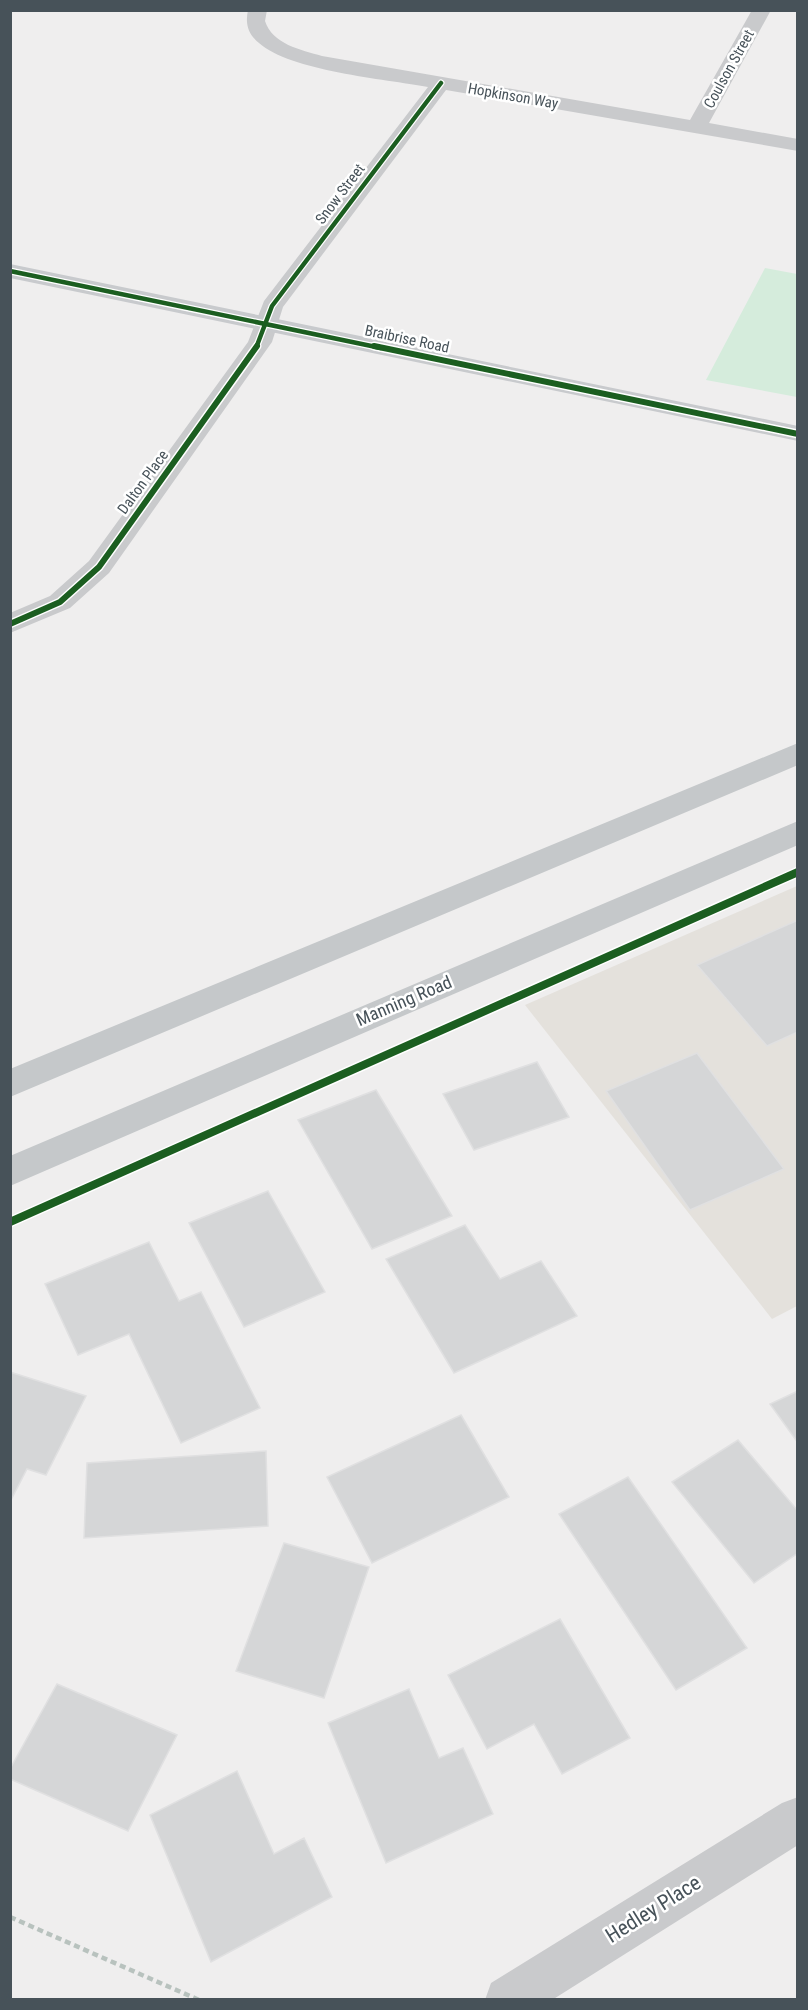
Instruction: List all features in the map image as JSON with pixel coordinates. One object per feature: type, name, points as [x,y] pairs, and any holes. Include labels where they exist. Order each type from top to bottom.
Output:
[{"type":"main road","points":[[10,1084],[798,753]]},
{"type":"main road","name":"Manning Road","points":[[10,1172],[798,832]]},
{"type":"street","name":"Hopkinson Way","points":[[258,10],[254,20],[260,34],[269,42],[299,56],[798,145]]},
{"type":"street","name":"Coulson Street","points":[[696,128],[762,10]]},
{"type":"street","name":"Snow Street","points":[[266,324],[272,306],[441,83]]},
{"type":"street","name":"Braibrise Road","points":[[10,271],[798,434]]},
{"type":"street","name":"Dalton Place","points":[[10,624],[60,602],[99,567],[260,342],[266,324]]},
{"type":"street","name":"Hedley Place","points":[[508,2000],[798,1819]]},
{"type":"path","points":[[10,1917],[199,2000]]},
{"type":"shaded area","points":[[797,886],[797,1306],[772,1319],[525,1005]]},
{"type":"green space","points":[[765,268],[797,274],[797,397],[706,380]]},
{"type":"building","points":[[798,920],[798,1032],[767,1046],[697,965]]},
{"type":"building","points":[[697,1053],[784,1169],[690,1210],[606,1091]]},
{"type":"building","points":[[537,1062],[569,1117],[474,1150],[443,1094]]},
{"type":"building","points":[[376,1090],[452,1216],[372,1249],[298,1120]]},
{"type":"building","points":[[268,1191],[325,1292],[244,1327],[189,1223]]},
{"type":"building","points":[[465,1225],[500,1279],[541,1261],[577,1316],[454,1373],[386,1259]]},
{"type":"building","points":[[149,1242],[179,1301],[201,1292],[260,1408],[181,1443],[129,1334],[78,1355],[45,1284]]},
{"type":"building","points":[[10,1372],[86,1396],[46,1475],[27,1469],[10,1502]]},
{"type":"building","points":[[798,1391],[798,1443],[770,1404]]},
{"type":"building","points":[[461,1415],[509,1497],[372,1563],[327,1477]]},
{"type":"building","points":[[738,1440],[798,1511],[798,1553],[754,1583],[672,1482]]},
{"type":"building","points":[[266,1451],[268,1526],[84,1538],[87,1463]]},
{"type":"building","points":[[628,1477],[747,1648],[676,1690],[559,1514]]},
{"type":"building","points":[[284,1543],[369,1567],[324,1698],[236,1671]]},
{"type":"building","points":[[560,1619],[630,1738],[562,1774],[534,1724],[487,1749],[448,1675]]},
{"type":"building","points":[[57,1684],[177,1735],[128,1831],[10,1779],[10,1769]]},
{"type":"building","points":[[409,1689],[439,1758],[463,1748],[493,1814],[386,1863],[328,1723]]},
{"type":"building","points":[[237,1771],[274,1854],[304,1838],[332,1897],[211,1962],[150,1815]]},
{"type":"cycle path","points":[[10,624],[60,602],[99,567],[260,342],[272,306],[441,83]]},
{"type":"cycle path","points":[[10,271],[798,434]]},
{"type":"cycle path","points":[[10,1222],[798,872]]}]
